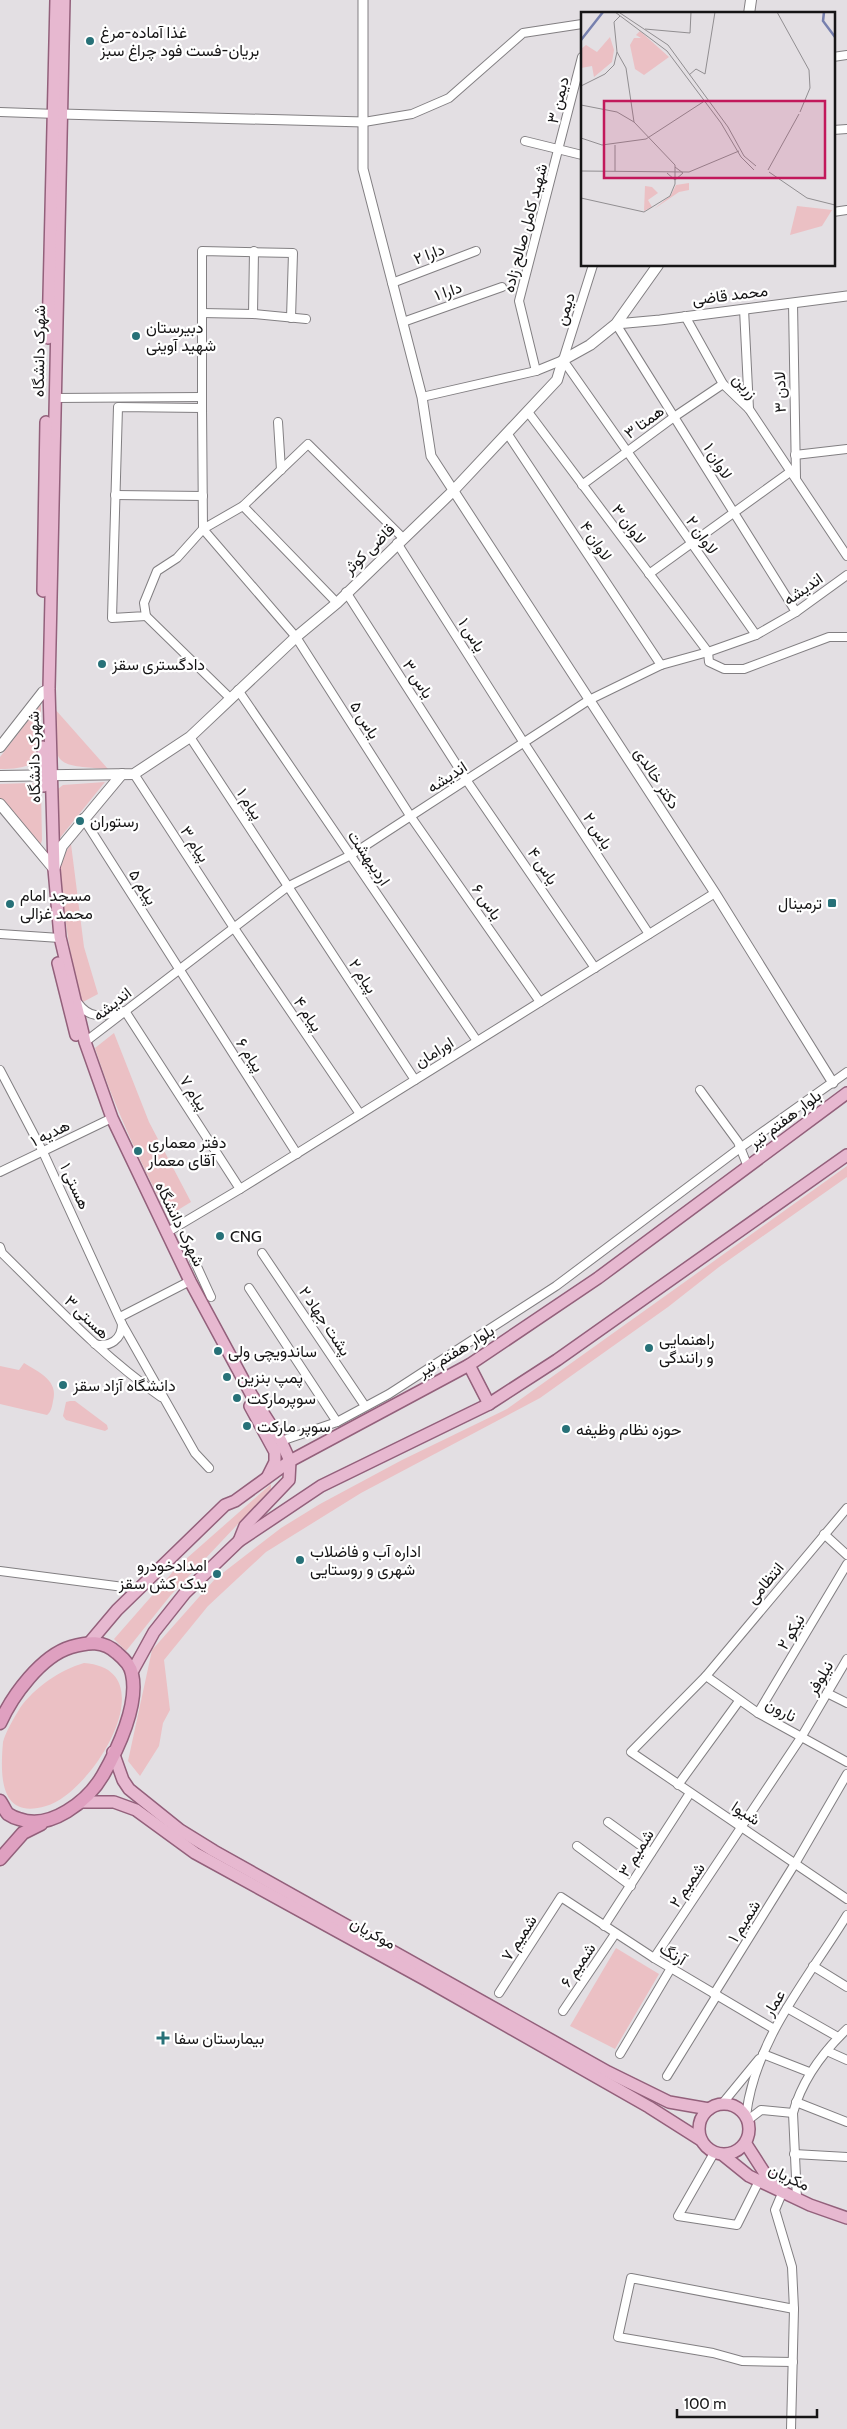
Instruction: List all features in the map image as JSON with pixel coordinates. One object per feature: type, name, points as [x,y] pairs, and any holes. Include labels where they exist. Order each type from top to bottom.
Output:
[{"type":"highway","points":[[0,1723],[20,1688],[43,1665],[67,1648],[90,1642],[113,1649],[123,1658],[132,1672],[134,1694],[126,1725],[103,1775],[80,1802],[23,1833],[0,1859]]},
{"type":"highway","points":[[0,1802],[9,1815],[28,1822],[43,1822],[64,1812]]},
{"type":"main road","points":[[0,748],[46,691],[44,538],[57,114],[56,0]]},
{"type":"main road","name":"شهرک دانشگاه","points":[[64,0],[57,114],[55,398],[46,691],[50,866],[56,937],[76,1000],[85,1042],[108,1120],[166,1233],[188,1283],[251,1394],[278,1436],[290,1461]]},
{"type":"main road","points":[[564,360],[590,345],[616,324],[657,266]]},
{"type":"main road","name":"قاضی کوثر","points":[[134,774],[190,737],[296,637],[337,603],[346,592],[452,492],[528,412],[557,380],[564,360]]},
{"type":"main road","points":[[0,804],[50,866],[83,818],[122,774]]},
{"type":"main road","points":[[0,776],[134,774]]},
{"type":"main road","points":[[56,937],[81,1052],[108,1120],[188,1283],[275,1452],[275,1462],[268,1476]]},
{"type":"main road","name":"بلوار هفتم تیر","points":[[90,1642],[110,1617],[225,1504],[235,1500],[290,1461],[469,1366],[598,1278],[847,1093]]},
{"type":"main road","points":[[132,1672],[154,1632],[186,1593],[239,1541],[321,1486],[489,1404],[557,1360],[847,1155]]},
{"type":"main road","points":[[469,1366],[489,1404]]},
{"type":"main road","points":[[239,1541],[245,1526],[289,1480],[290,1461]]},
{"type":"main road","points":[[114,1752],[123,1780],[129,1789],[180,1830],[608,2072],[669,2102],[709,2109],[722,2104],[736,2106],[747,2118],[750,2128],[746,2144],[740,2150],[718,2154],[701,2140],[700,2123],[709,2109]]},
{"type":"main road","name":"موکریان","points":[[80,1802],[108,1801],[130,1807],[195,1853],[649,2107],[701,2140]]},
{"type":"main road","points":[[746,2144],[778,2188]]},
{"type":"main road","name":"مکریان","points":[[718,2154],[759,2181],[778,2188],[797,2199],[847,2218]]},
{"type":"street","name":"دکتر خالدی","points":[[363,0],[364,169],[422,397],[431,456],[452,492],[715,893],[834,1083]]},
{"type":"street","points":[[0,112],[364,122],[412,114],[449,98],[523,32],[581,24]]},
{"type":"street","points":[[834,57],[847,55]]},
{"type":"street","name":"دیمن ۳","points":[[560,150],[581,61]]},
{"type":"street","points":[[834,130],[847,129]]},
{"type":"street","points":[[525,141],[581,155]]},
{"type":"street","name":"شهید کامل صالح زاده","points":[[536,371],[519,301],[526,266],[560,150]]},
{"type":"street","points":[[834,212],[847,210]]},
{"type":"street","points":[[203,529],[202,251],[292,252],[291,318]]},
{"type":"street","points":[[253,314],[254,251]]},
{"type":"street","name":"دارا ۲","points":[[392,283],[476,251]]},
{"type":"street","name":"دیمن","points":[[564,360],[594,266]]},
{"type":"street","name":"دارا ۱","points":[[403,322],[502,287]]},
{"type":"street","name":"محمد قاضی","points":[[616,324],[847,296]]},
{"type":"street","name":"لادن ۳","points":[[792,303],[796,480]]},
{"type":"street","points":[[744,309],[748,409]]},
{"type":"street","points":[[202,313],[306,318]]},
{"type":"street","name":"زرین","points":[[685,316],[723,384],[748,409],[847,556]]},
{"type":"street","name":"لاوان ۱","points":[[616,324],[796,612]]},
{"type":"street","points":[[422,397],[536,371],[564,360]]},
{"type":"street","name":"لاوان ۲","points":[[564,360],[756,635]]},
{"type":"street","name":"همتا ۳","points":[[582,485],[674,416],[723,384]]},
{"type":"street","points":[[55,398],[202,397]]},
{"type":"street","points":[[146,616],[112,618],[118,407],[202,408]]},
{"type":"street","name":"لاوان ۳","points":[[528,412],[708,652],[709,662],[724,670],[744,669],[829,637],[847,637]]},
{"type":"street","points":[[230,698],[146,616],[144,603],[157,571],[177,558],[203,529],[243,506],[281,470],[278,422]]},
{"type":"street","name":"لاوان ۴","points":[[507,433],[662,665]]},
{"type":"street","name":"یاس ۱","points":[[281,470],[308,444],[400,540],[524,743]]},
{"type":"street","points":[[795,455],[847,449]]},
{"type":"street","points":[[649,574],[790,472]]},
{"type":"street","points":[[115,495],[202,496]]},
{"type":"street","points":[[243,506],[337,603]]},
{"type":"street","name":"یاس ۵","points":[[203,529],[296,637],[411,817]]},
{"type":"street","name":"اندیشه","points":[[85,1042],[287,887],[351,855],[589,700],[662,665],[708,652],[756,635],[796,612],[847,575]]},
{"type":"street","name":"یاس ۳","points":[[346,592],[467,780]]},
{"type":"street","name":"اردیبهشت","points":[[238,690],[478,1041]]},
{"type":"street","name":"پیام ۱","points":[[190,737],[287,887]]},
{"type":"street","name":"یاس ۲","points":[[524,743],[649,934]]},
{"type":"street","name":"پیام ۳","points":[[134,774],[234,928]]},
{"type":"street","name":"یاس ۴","points":[[467,780],[595,968]]},
{"type":"street","name":"یاس ۶","points":[[411,817],[540,1002]]},
{"type":"street","name":"پیام ۵","points":[[83,818],[179,970]]},
{"type":"street","name":"پیام ۲","points":[[287,887],[415,1080]]},
{"type":"street","name":"اورامان","points":[[166,1233],[297,1154],[715,893]]},
{"type":"street","name":"پیام ۴","points":[[234,928],[360,1114]]},
{"type":"street","points":[[0,934],[56,937]]},
{"type":"street","name":"پیام ۶","points":[[179,970],[297,1154]]},
{"type":"street","points":[[76,1000],[86,1013],[93,1016],[125,1011]]},
{"type":"street","name":"پیام ۷","points":[[125,1011],[240,1189]]},
{"type":"street","name":"هستی ۱","points":[[0,1070],[43,1152],[121,1320],[162,1399],[195,1453],[210,1468]]},
{"type":"street","points":[[278,1436],[337,1422],[389,1394],[556,1286],[740,1148],[847,1072]]},
{"type":"street","points":[[700,1090],[740,1148],[748,1167]]},
{"type":"street","name":"هدیه ۱","points":[[0,1172],[108,1120]]},
{"type":"street","name":"هستی ۳","points":[[1,1250],[124,1371],[162,1399]]},
{"type":"street","name":"پشت جهاد ۲","points":[[262,1252],[366,1406]]},
{"type":"street","points":[[194,1260],[211,1297]]},
{"type":"street","points":[[95,1344],[103,1345],[114,1341],[120,1333],[121,1320],[188,1283]]},
{"type":"street","points":[[249,1288],[337,1422]]},
{"type":"street","name":"انتظامی","points":[[631,1752],[706,1676],[847,1508]]},
{"type":"street","points":[[824,1534],[847,1556]]},
{"type":"street","name":"نیکو ۲","points":[[758,1713],[847,1564]]},
{"type":"street","points":[[0,1571],[139,1590]]},
{"type":"street","name":"نیلوفر","points":[[742,1827],[802,1736],[847,1659]]},
{"type":"street","name":"نارون","points":[[706,1676],[758,1713],[847,1762]]},
{"type":"street","points":[[827,1693],[847,1703]]},
{"type":"street","points":[[678,1785],[739,1701]]},
{"type":"street","name":"شیوا","points":[[631,1752],[796,1862],[847,1899]]},
{"type":"street","name":"شمیم ۱","points":[[667,2076],[847,1774]]},
{"type":"street","name":"شمیم ۳","points":[[604,1926],[690,1793]]},
{"type":"street","points":[[608,1822],[651,1853]]},
{"type":"street","name":"شمیم ۲","points":[[654,1958],[742,1827]]},
{"type":"street","points":[[577,1846],[631,1886]]},
{"type":"street","name":"آرنگ","points":[[561,1897],[654,1958],[774,2029]]},
{"type":"street","name":"شمیم ۷","points":[[499,1993],[561,1897]]},
{"type":"street","name":"عمار","points":[[747,2118],[749,2090],[774,2029],[847,1916]]},
{"type":"street","name":"شمیم ۶","points":[[563,2011],[616,1934]]},
{"type":"street","points":[[813,1966],[847,1987]]},
{"type":"street","points":[[620,2054],[671,1968]]},
{"type":"street","points":[[787,2008],[838,2037]]},
{"type":"street","points":[[797,2199],[793,2114],[796,2102],[809,2072],[847,2029]]},
{"type":"street","points":[[827,2051],[847,2060]]},
{"type":"street","points":[[722,2104],[763,2054],[809,2072]]},
{"type":"street","points":[[796,2102],[847,2122]]},
{"type":"street","points":[[747,2118],[761,2110],[793,2114]]},
{"type":"street","points":[[718,2154],[678,2216],[737,2225],[759,2181]]},
{"type":"street","points":[[794,2154],[847,2157]]},
{"type":"street","points":[[778,2188],[775,2210],[792,2267],[794,2308],[791,2429]]},
{"type":"street","points":[[793,2362],[742,2361],[713,2353],[618,2337],[631,2278],[794,2308]]},
{"type":"shaded area","points":[[41,704],[41,757],[32,764],[22,767],[0,769],[0,757]]},
{"type":"shaded area","points":[[54,708],[108,769],[75,766],[66,763],[60,758],[56,751]]},
{"type":"shaded area","points":[[105,782],[59,839],[58,789],[63,785]]},
{"type":"shaded area","points":[[31,783],[37,785],[41,792],[42,840],[40,847],[0,798],[0,784]]},
{"type":"shaded area","points":[[71,844],[84,947],[98,994],[83,1002],[78,992],[68,938],[58,864]]},
{"type":"shaded area","points":[[114,1033],[149,1122],[191,1202],[168,1216],[128,1134],[95,1048]]},
{"type":"shaded area","points":[[847,1166],[847,1177],[719,1267],[668,1307],[540,1398],[361,1493],[266,1552],[208,1606],[164,1660],[170,1710],[163,1723],[159,1746],[140,1776],[128,1761],[152,1650],[215,1579],[281,1528],[320,1504],[402,1460],[507,1409]]},
{"type":"shaded area","points":[[24,1363],[46,1378],[53,1388],[52,1405],[47,1415],[0,1404],[0,1366],[19,1370]]},
{"type":"shaded area","points":[[75,1401],[107,1425],[108,1429],[105,1431],[66,1420],[63,1416],[66,1402]]},
{"type":"shaded area","points":[[271,1484],[271,1489],[170,1596],[126,1651],[114,1639],[178,1566]]},
{"type":"shaded area","points":[[84,1663],[108,1670],[120,1686],[121,1707],[114,1732],[101,1757],[84,1779],[65,1796],[46,1806],[31,1809],[19,1807],[11,1801],[3,1781],[2,1755],[6,1733],[20,1708],[33,1693],[57,1675]]},
{"type":"shaded area","points":[[616,1948],[659,1974],[615,2049],[570,2026]]},
{"type":"place","name":"غذا آماده-مرغ بریان-فست فود چراغ سبز","points":[[90,41]]},
{"type":"place","name":"دبیرستان شهید آوینی","points":[[136,336]]},
{"type":"place","name":"دادگستری سقز","points":[[102,664]]},
{"type":"place","name":"رستوران","points":[[80,821]]},
{"type":"place","name":"ترمینال","points":[[832,903]]},
{"type":"place","name":"مسجد امام محمد غزالی","points":[[10,904]]},
{"type":"place","name":"دفتر معماری آقای معمار","points":[[138,1151]]},
{"type":"place","name":"CNG","points":[[220,1236]]},
{"type":"place","name":"راهنمایی و رانندگی","points":[[649,1348]]},
{"type":"place","name":"ساندویچی ولی","points":[[218,1351]]},
{"type":"place","name":"پمپ بنزین","points":[[227,1377]]},
{"type":"place","name":"دانشگاه آزاد سقز","points":[[63,1385]]},
{"type":"place","name":"سوپرمارکت","points":[[237,1398]]},
{"type":"place","name":"سوپر مارکت","points":[[247,1426]]},
{"type":"place","name":"حوزه نظام وظیفه","points":[[566,1429]]},
{"type":"place","name":"اداره آب و فاضلاب شهری و روستایی","points":[[300,1560]]},
{"type":"place","name":"امدادخودرو یدک کش سقز","points":[[217,1574]]},
{"type":"place","name":"بیمارستان سفا","points":[[163,2038]]}]
